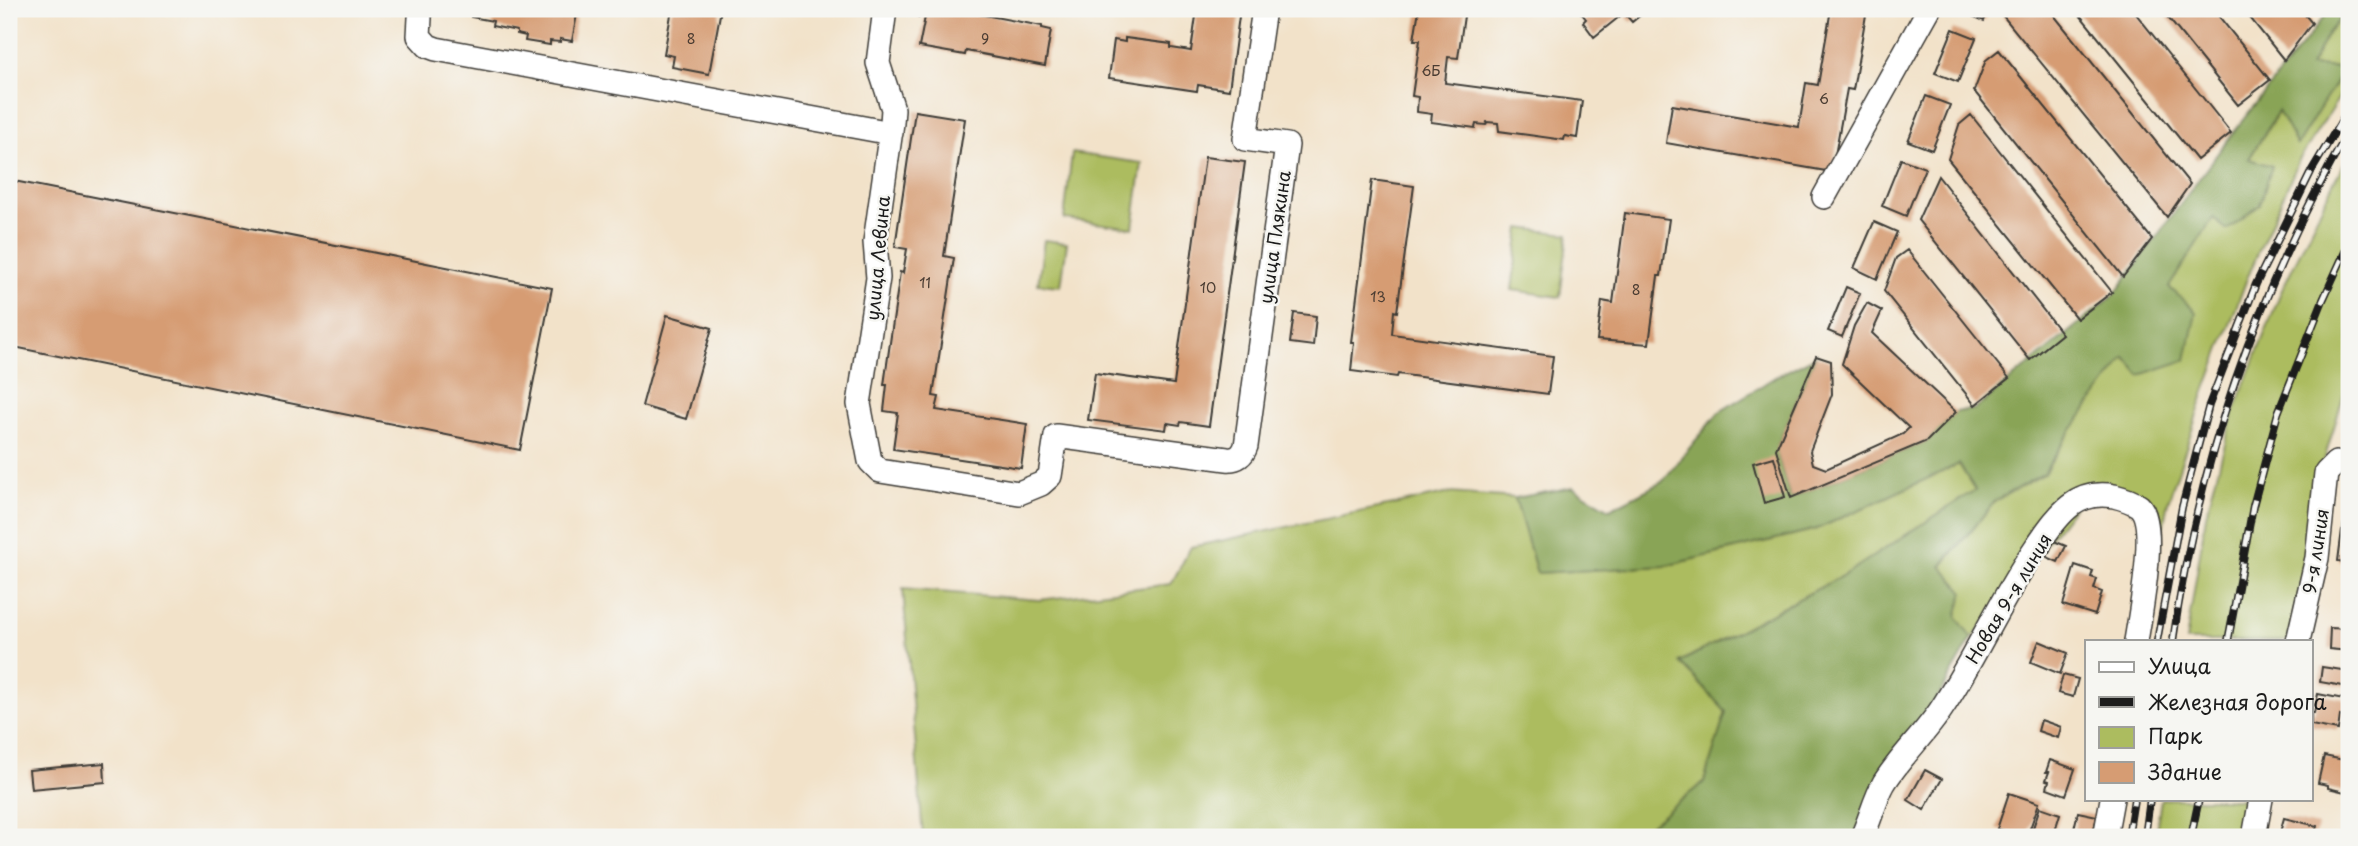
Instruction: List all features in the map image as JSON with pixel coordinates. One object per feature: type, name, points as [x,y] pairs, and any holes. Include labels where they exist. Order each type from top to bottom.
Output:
[{"type":"street","name":"улица Левина","points":[[873,466],[859,404],[878,278],[875,242],[893,109],[878,63],[885,9]]},
{"type":"street","name":"улица Плякина","points":[[873,466],[887,473],[1019,493],[1050,477],[1056,436],[1227,459],[1239,457],[1246,446],[1287,145],[1245,139],[1264,9]]},
{"type":"street","points":[[1824,197],[1929,9]]},
{"type":"street","points":[[420,18],[419,36],[428,46],[436,49],[891,133]]},
{"type":"street","name":"9-я линия","points":[[2298,640],[2317,558],[2326,473],[2336,463]]},
{"type":"street","name":"Новая 9-я линия","points":[[1862,837],[1882,786],[1943,707],[2022,568],[2053,523],[2069,507],[2086,496],[2106,495],[2124,499],[2140,507],[2146,519],[2148,539],[2144,594],[2136,640]]},
{"type":"street","points":[[2105,837],[2112,800]]},
{"type":"street","points":[[2253,837],[2261,800]]},
{"type":"green space","points":[[2330,9],[2349,9],[2329,32],[2310,66],[2345,68],[2297,145],[2278,111],[2249,159],[2272,166],[2260,205],[2227,230],[2213,218],[2169,287],[2196,312],[2186,360],[2140,375],[2125,357],[2043,474],[1996,500],[1941,566],[1964,592],[1957,617],[1972,639],[1856,837],[1635,837],[1704,782],[1726,712],[1680,662],[1846,574],[1975,490],[1959,464],[1817,529],[1665,566],[1537,573],[1515,498],[1573,487],[1610,509],[1662,482],[1718,413],[1775,377],[1816,356],[1776,449],[1791,498],[1927,441],[1956,412],[1975,409],[2114,295],[2231,135]]},
{"type":"green space","points":[[2349,9],[2343,37],[2349,54],[2349,82],[2299,160],[2248,276],[2168,502],[2151,591],[2153,507],[2138,494],[2087,490],[1972,639],[1956,617],[1941,567],[1996,500],[2044,474],[2066,438],[2125,356],[2279,111],[2296,144],[2345,68],[2310,66],[2329,32]]},
{"type":"green space","points":[[1072,153],[1142,163],[1133,228],[1064,219]]},
{"type":"green space","points":[[2349,155],[2349,377],[2324,461],[2291,640],[2186,640],[2206,515],[2232,418],[2280,294]]},
{"type":"green space","points":[[1520,228],[1568,234],[1560,297],[1512,290]]},
{"type":"green space","points":[[1044,240],[1067,243],[1061,286],[1038,284]]},
{"type":"green space","points":[[1959,464],[1975,490],[1846,574],[1681,661],[1726,712],[1704,782],[1635,837],[923,837],[903,589],[1039,600],[1171,584],[1191,547],[1450,493],[1515,498],[1537,573],[1665,566],[1817,529]]},
{"type":"green space","points":[[2161,800],[2256,800],[2249,837],[2155,837]]},
{"type":"building","points":[[462,9],[578,9],[572,41],[560,39],[560,42],[550,41],[550,45],[525,41],[526,36],[517,34],[517,31],[492,26],[493,21],[471,17],[471,12]]},
{"type":"building","points":[[672,9],[721,9],[709,74],[672,67],[674,56],[664,54]]},
{"type":"building","points":[[921,9],[963,9],[1051,30],[1045,66],[966,51],[965,55],[919,47],[925,17],[919,17]]},
{"type":"building","points":[[1197,9],[1240,9],[1229,90],[1198,85],[1197,91],[1109,78],[1114,40],[1125,42],[1125,38],[1171,44],[1171,48],[1191,51]]},
{"type":"building","points":[[1419,9],[1465,9],[1458,58],[1448,57],[1445,83],[1582,101],[1577,138],[1565,136],[1564,140],[1499,131],[1498,123],[1476,124],[1475,128],[1431,122],[1432,114],[1417,112],[1418,97],[1412,96],[1420,40],[1414,40]]},
{"type":"building","points":[[1578,9],[1648,9],[1632,22],[1624,13],[1594,37],[1583,22],[1586,19]]},
{"type":"building","points":[[1831,9],[1867,9],[1853,90],[1847,89],[1832,172],[1666,143],[1672,105],[1799,127],[1806,83],[1818,85]]},
{"type":"building","points":[[1989,9],[1984,21],[1960,11]]},
{"type":"building","points":[[2008,9],[2049,9],[2190,184],[2167,217],[2003,16]]},
{"type":"building","points":[[2075,9],[2132,9],[2231,133],[2197,160]]},
{"type":"building","points":[[2161,9],[2213,9],[2270,80],[2238,105]]},
{"type":"building","points":[[2243,9],[2300,9],[2312,23],[2284,60]]},
{"type":"building","points":[[1953,29],[1976,38],[1958,82],[1935,73]]},
{"type":"building","points":[[1999,50],[2152,239],[2123,277],[1974,91],[1986,60]]},
{"type":"building","points":[[1926,96],[1950,105],[1932,150],[1908,141]]},
{"type":"building","points":[[915,111],[965,119],[944,256],[954,258],[933,396],[939,397],[936,410],[1027,424],[1021,468],[893,449],[898,413],[884,411],[887,385],[884,385],[900,272],[903,273],[907,249],[895,247]]},
{"type":"building","points":[[1971,115],[2112,292],[2077,319],[1948,159],[1959,125]]},
{"type":"building","points":[[1205,157],[1245,162],[1209,426],[1167,423],[1166,430],[1088,420],[1095,373],[1174,384]]},
{"type":"building","points":[[1901,159],[1925,168],[1906,216],[1882,206]]},
{"type":"building","points":[[1938,176],[2062,334],[2030,360],[1918,220]]},
{"type":"building","points":[[9,180],[552,288],[520,450],[9,346]]},
{"type":"building","points":[[1372,180],[1414,186],[1392,334],[1553,356],[1548,394],[1398,374],[1397,377],[1351,371],[1354,342],[1351,342]]},
{"type":"building","points":[[1625,213],[1669,219],[1649,344],[1597,340],[1602,301],[1613,303]]},
{"type":"building","points":[[1874,222],[1897,232],[1877,279],[1854,268]]},
{"type":"building","points":[[1907,250],[2009,378],[1975,405],[1884,291],[1896,258]]},
{"type":"building","points":[[1846,287],[1860,293],[1842,337],[1828,331]]},
{"type":"building","points":[[1867,303],[1882,311],[1872,333],[1956,412],[1927,441],[1791,498],[1776,449],[1816,356],[1831,361],[1832,394],[1810,451],[1813,464],[1826,469],[1903,434],[1909,428],[1842,364],[1854,326]]},
{"type":"building","points":[[1294,313],[1316,316],[1313,346],[1290,343]]},
{"type":"building","points":[[667,315],[712,328],[686,419],[642,406]]},
{"type":"building","points":[[1774,457],[1785,497],[1764,503],[1753,463]]},
{"type":"building","points":[[2349,496],[2349,530],[2343,529]]},
{"type":"building","points":[[2342,530],[2349,531],[2349,563],[2338,561]]},
{"type":"building","points":[[2054,541],[2066,546],[2058,562],[2047,557]]},
{"type":"building","points":[[2075,565],[2093,571],[2091,577],[2097,579],[2094,589],[2102,592],[2095,615],[2063,605]]},
{"type":"building","points":[[2330,628],[2349,629],[2349,651],[2329,649]]},
{"type":"building","points":[[2039,641],[2068,653],[2060,674],[2031,662]]},
{"type":"building","points":[[2322,667],[2349,671],[2349,687],[2320,682]]},
{"type":"building","points":[[2063,675],[2078,679],[2073,697],[2058,693]]},
{"type":"building","points":[[2318,694],[2349,700],[2349,718],[2340,716],[2338,730],[2312,725],[2312,712],[2314,713]]},
{"type":"building","points":[[2041,720],[2061,727],[2058,738],[2038,731]]},
{"type":"building","points":[[2324,756],[2349,761],[2349,793],[2318,783]]},
{"type":"building","points":[[2050,760],[2075,769],[2066,795],[2047,788],[2049,772],[2046,772]]},
{"type":"building","points":[[104,763],[105,782],[31,789],[29,770]]},
{"type":"building","points":[[1925,770],[1942,779],[1924,810],[1908,800]]},
{"type":"building","points":[[2009,793],[2039,803],[2027,837],[1997,829]]},
{"type":"building","points":[[2040,807],[2060,814],[2053,837],[2030,837]]},
{"type":"building","points":[[2078,812],[2097,816],[2092,837],[2072,837]]},
{"type":"building","points":[[2284,818],[2317,826],[2314,837],[2279,836]]},
{"type":"railway","points":[[2157,640],[2182,507],[2209,405],[2256,284],[2312,170],[2349,108]]},
{"type":"railway","points":[[2173,640],[2198,508],[2236,378],[2287,252],[2349,131]]},
{"type":"railway","points":[[2228,640],[2253,506],[2278,413],[2349,243]]},
{"type":"railway","points":[[2128,837],[2134,800]]},
{"type":"railway","points":[[2145,837],[2150,800]]},
{"type":"railway","points":[[2191,837],[2199,800]]}]
